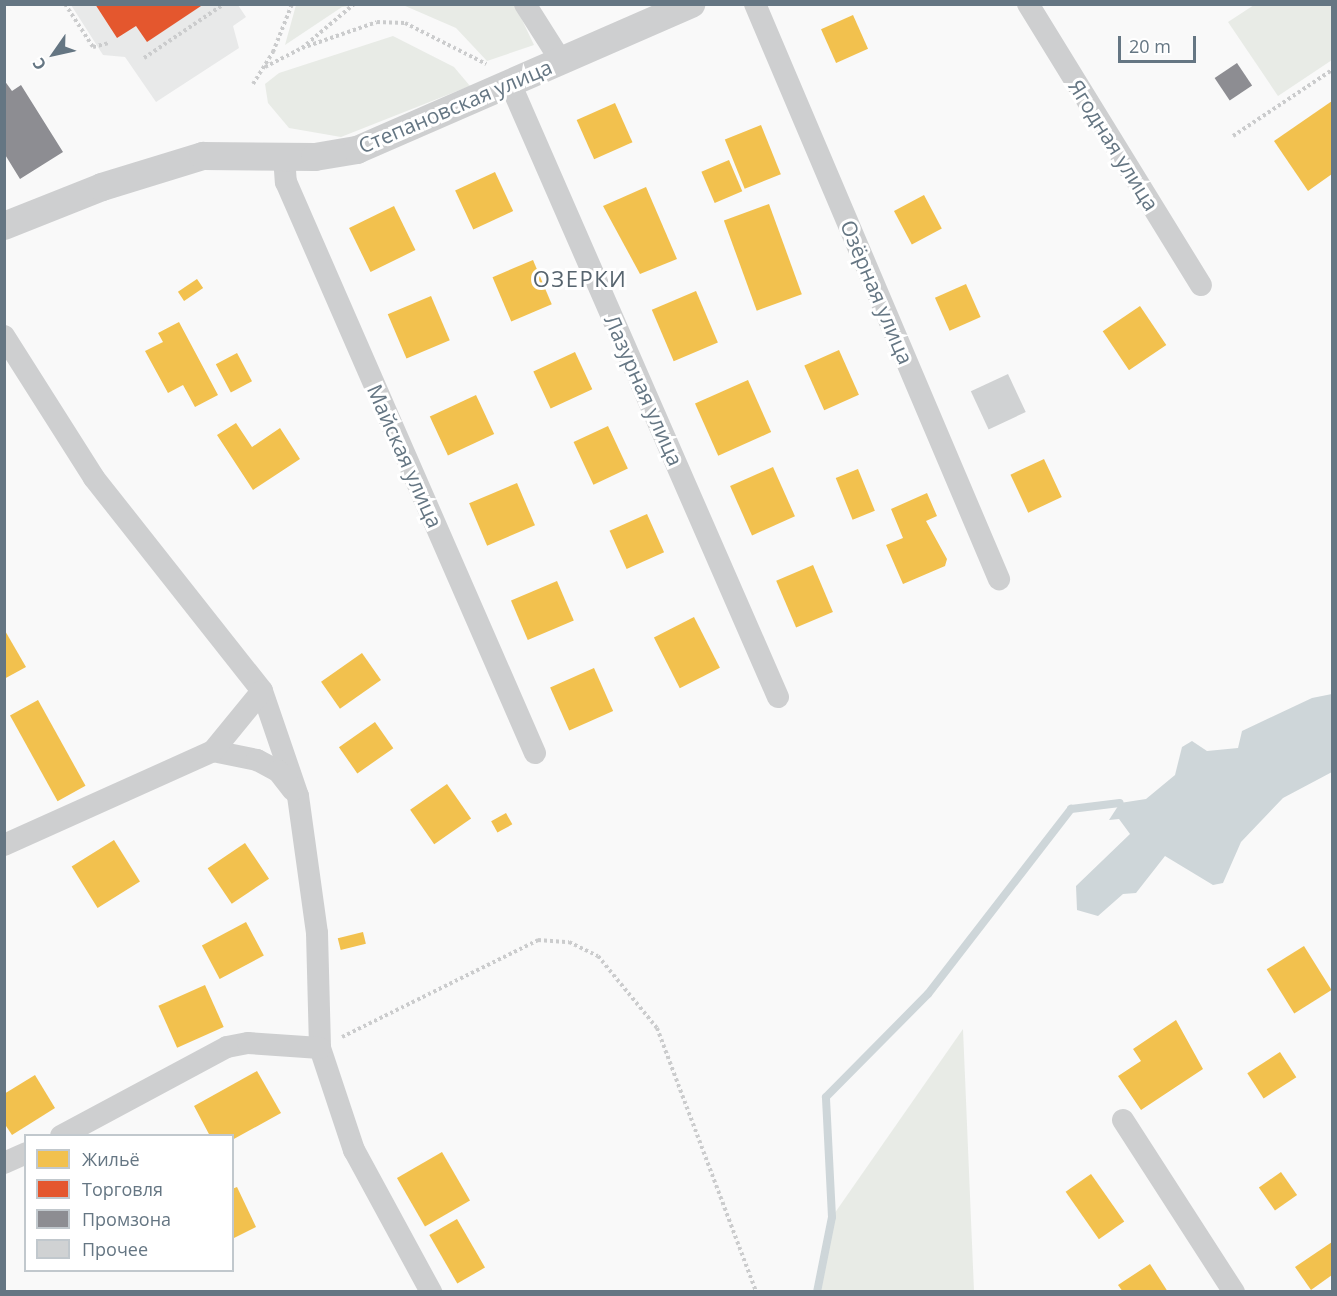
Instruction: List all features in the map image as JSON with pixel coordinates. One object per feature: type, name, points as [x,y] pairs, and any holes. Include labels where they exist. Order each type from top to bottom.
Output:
[{"type":"street","points":[[525,4],[561,61]]},
{"type":"street","name":"Степановская улица","points":[[4,226],[187,160],[219,154],[284,156],[357,150],[691,4]]},
{"type":"street","name":"Озёрная улица","points":[[755,4],[999,579]]},
{"type":"street","name":"Ягодная улица","points":[[1028,4],[1201,285]]},
{"type":"street","name":"Лазурная улица","points":[[510,83],[778,697]]},
{"type":"street","name":"Майская улица","points":[[284,156],[286,182],[534,753]]},
{"type":"street","points":[[4,336],[94,478],[262,691],[298,796],[317,933],[320,1048],[354,1150],[431,1292]]},
{"type":"street","points":[[213,751],[262,691]]},
{"type":"street","points":[[4,845],[105,795],[213,751],[237,753],[279,771],[298,796]]},
{"type":"street","points":[[65,1134],[227,1047],[248,1043],[320,1048]]},
{"type":"street","points":[[1123,1120],[1234,1292]]},
{"type":"street","points":[[4,1163],[24,1154]]},
{"type":"path","points":[[65,4],[93,47],[109,43]]},
{"type":"path","points":[[144,58],[224,4]]},
{"type":"path","points":[[253,84],[265,67],[292,4]]},
{"type":"path","points":[[302,48],[354,4]]},
{"type":"path","points":[[265,67],[302,48],[377,22],[405,23],[484,63],[510,83]]},
{"type":"path","points":[[1233,136],[1332,70]]},
{"type":"path","points":[[320,1048],[538,940],[569,942],[598,956],[657,1028],[756,1292]]},
{"type":"shaded area","points":[[296,4],[355,5],[342,7],[285,45]]},
{"type":"shaded area","points":[[71,5],[238,5],[246,17],[233,26],[239,48],[156,102],[125,57],[103,55]]},
{"type":"shaded area","points":[[403,5],[515,5],[534,45],[487,61],[456,28]]},
{"type":"shaded area","points":[[1254,5],[1332,5],[1332,60],[1278,96],[1228,22]]},
{"type":"shaded area","points":[[393,36],[454,67],[470,86],[341,137],[289,128],[268,103],[265,84],[279,73]]},
{"type":"shaded area","points":[[1332,694],[1332,772],[1283,798],[1241,842],[1223,883],[1213,885],[1165,856],[1136,893],[1123,894],[1098,916],[1077,910],[1076,886],[1130,834],[1119,819],[1109,820],[1120,803],[1146,799],[1175,775],[1182,747],[1192,741],[1207,751],[1238,748],[1242,731],[1312,698]]},
{"type":"shaded area","points":[[963,1029],[974,1291],[817,1291],[832,1217]]},
{"type":"building: Жильё","points":[[853,15],[868,49],[836,63],[821,29]]},
{"type":"building: Жильё","points":[[1332,101],[1332,174],[1308,191],[1274,141]]},
{"type":"building: Жильё","points":[[615,103],[632,142],[594,159],[577,120]]},
{"type":"building: Жильё","points":[[761,125],[781,174],[745,189],[725,140]]},
{"type":"building: Жильё","points":[[729,160],[742,191],[715,203],[701,172]]},
{"type":"building: Жильё","points":[[495,172],[513,211],[473,230],[455,191]]},
{"type":"building: Жильё","points":[[646,187],[677,259],[640,274],[603,206]]},
{"type":"building: Жильё","points":[[924,195],[942,229],[912,245],[894,211]]},
{"type":"building: Жильё","points":[[769,204],[802,294],[757,311],[724,220]]},
{"type":"building: Жильё","points":[[394,206],[415,250],[371,272],[349,228]]},
{"type":"building: Жильё","points":[[533,260],[552,304],[511,321],[492,277]]},
{"type":"building: Жильё","points":[[197,279],[203,288],[184,301],[178,292]]},
{"type":"building: Жильё","points":[[966,284],[981,317],[950,331],[935,298]]},
{"type":"building: Жильё","points":[[696,291],[718,343],[674,361],[652,310]]},
{"type":"building: Жильё","points":[[431,296],[450,340],[406,359],[388,314]]},
{"type":"building: Жильё","points":[[1140,306],[1166,345],[1129,370],[1103,331]]},
{"type":"building: Жильё","points":[[179,322],[218,395],[195,407],[183,385],[168,393],[145,351],[163,342],[158,333]]},
{"type":"building: Жильё","points":[[839,350],[859,395],[824,410],[804,365]]},
{"type":"building: Жильё","points":[[575,352],[592,389],[551,409],[533,371]]},
{"type":"building: Жильё","points":[[237,353],[252,381],[231,393],[216,364]]},
{"type":"building: Жильё","points":[[748,380],[771,432],[718,456],[695,404]]},
{"type":"building: Жильё","points":[[476,395],[494,434],[448,456],[430,417]]},
{"type":"building: Жильё","points":[[236,423],[252,447],[280,428],[300,459],[253,490],[217,435]]},
{"type":"building: Жильё","points":[[608,426],[628,469],[593,485],[574,442]]},
{"type":"building: Жильё","points":[[1044,459],[1062,497],[1028,513],[1010,475]]},
{"type":"building: Жильё","points":[[773,467],[795,516],[752,535],[730,486]]},
{"type":"building: Жильё","points":[[858,469],[875,511],[853,520],[836,478]]},
{"type":"building: Жильё","points":[[517,483],[535,525],[487,546],[469,503]]},
{"type":"building: Жильё","points":[[927,493],[937,516],[926,521],[947,559],[945,566],[903,584],[886,545],[903,538],[891,509]]},
{"type":"building: Жильё","points":[[647,514],[664,552],[627,569],[610,531]]},
{"type":"building: Жильё","points":[[813,565],[833,612],[796,628],[776,581]]},
{"type":"building: Жильё","points":[[557,581],[574,621],[528,640],[511,601]]},
{"type":"building: Жильё","points":[[694,617],[720,668],[680,688],[654,637]]},
{"type":"building: Жильё","points":[[4,629],[26,667],[4,679]]},
{"type":"building: Жильё","points":[[362,653],[381,680],[340,709],[321,682]]},
{"type":"building: Жильё","points":[[594,668],[613,711],[569,730],[550,688]]},
{"type":"building: Жильё","points":[[38,700],[86,786],[58,801],[10,716]]},
{"type":"building: Жильё","points":[[375,722],[393,748],[357,773],[339,747]]},
{"type":"building: Жильё","points":[[447,784],[471,818],[434,844],[410,810]]},
{"type":"building: Жильё","points":[[506,813],[512,824],[497,833],[491,821]]},
{"type":"building: Жильё","points":[[114,840],[140,882],[98,908],[72,866]]},
{"type":"building: Жильё","points":[[245,843],[269,879],[232,904],[208,868]]},
{"type":"building: Жильё","points":[[246,922],[264,956],[220,979],[202,945]]},
{"type":"building: Жильё","points":[[363,932],[366,944],[341,950],[338,938]]},
{"type":"building: Жильё","points":[[1304,946],[1332,990],[1294,1013],[1267,969]]},
{"type":"building: Жильё","points":[[205,985],[224,1027],[177,1048],[158,1006]]},
{"type":"building: Жильё","points":[[1176,1020],[1203,1069],[1141,1110],[1118,1076],[1141,1061],[1133,1049]]},
{"type":"building: Жильё","points":[[1280,1052],[1296,1077],[1264,1098],[1247,1073]]},
{"type":"building: Жильё","points":[[257,1071],[281,1113],[234,1139],[234,1134],[209,1134],[194,1106]]},
{"type":"building: Жильё","points":[[35,1075],[55,1108],[12,1135],[4,1123],[4,1094]]},
{"type":"building: Жильё","points":[[442,1152],[470,1200],[425,1226],[397,1178]]},
{"type":"building: Жильё","points":[[1281,1172],[1297,1195],[1275,1210],[1259,1187]]},
{"type":"building: Жильё","points":[[1091,1174],[1124,1222],[1099,1239],[1066,1192]]},
{"type":"building: Жильё","points":[[237,1187],[256,1227],[234,1238],[234,1188]]},
{"type":"building: Жильё","points":[[457,1219],[485,1267],[457,1283],[429,1235]]},
{"type":"building: Жильё","points":[[1332,1242],[1332,1275],[1311,1290],[1295,1267]]},
{"type":"building: Жильё","points":[[1150,1264],[1168,1292],[1123,1292],[1118,1285]]},
{"type":"building: Торговля","points":[[95,4],[204,4],[147,42],[136,26],[117,38]]},
{"type":"building: Промзона","points":[[1237,63],[1252,85],[1230,100],[1215,78]]},
{"type":"building: Промзона","points":[[4,80],[12,91],[21,85],[63,152],[20,179],[4,153]]},
{"type":"building: Прочее","points":[[1008,374],[1026,412],[989,429],[971,391]]},
{"type":"waterway","points":[[817,1292],[832,1217],[826,1097],[928,994],[1071,809],[1120,803]]},
{"type":"district","name":"ОЗЕРКИ","points":[[580,279]]}]
